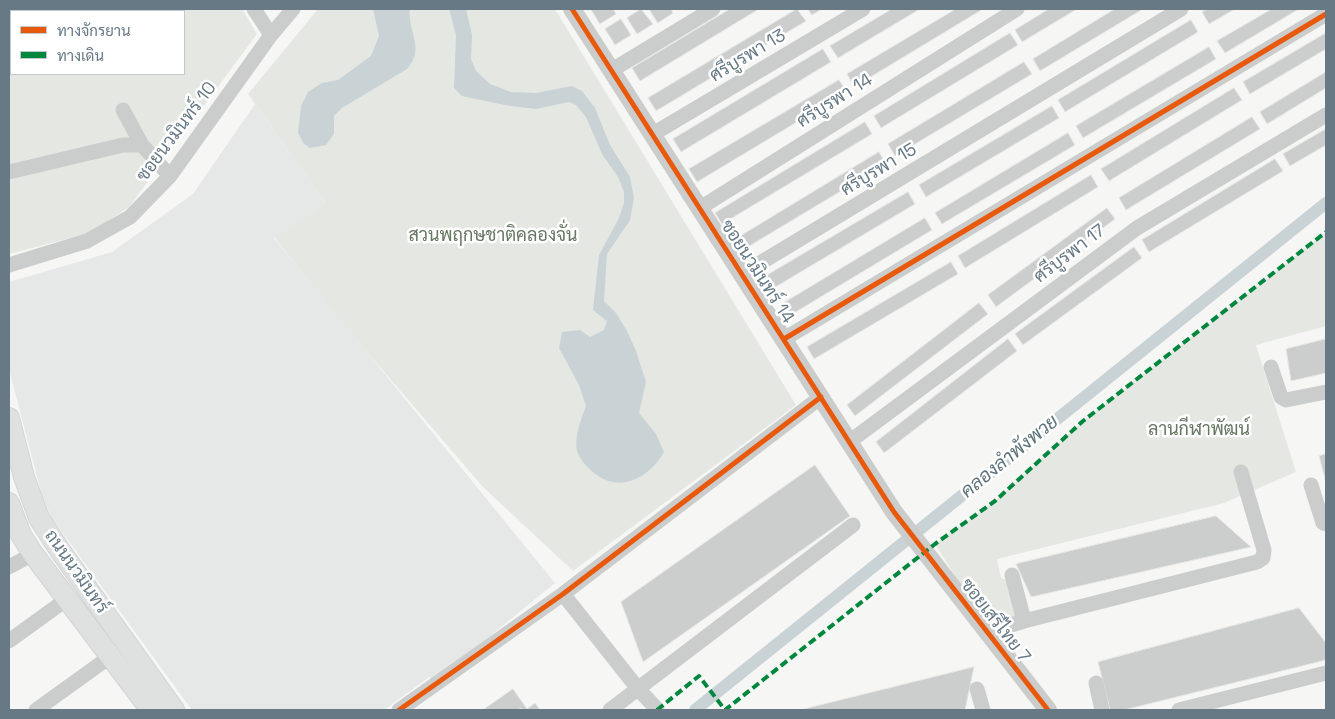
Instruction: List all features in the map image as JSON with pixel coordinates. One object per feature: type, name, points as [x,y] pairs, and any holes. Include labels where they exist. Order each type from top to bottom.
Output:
[{"type":"main road","name":"ถนนนวมินทร์","points":[[9,418],[24,477],[40,518],[59,550],[174,710]]},
{"type":"main road","name":"ถนนนวมินทร์","points":[[9,503],[33,554],[151,710]]},
{"type":"street","points":[[254,9],[271,35]]},
{"type":"street","name":"ซอยนวมินทร์ 10","points":[[9,265],[78,244],[110,230],[130,217],[170,176],[271,35],[292,9]]},
{"type":"street","name":"ซอยนวมินทร์ 14","points":[[572,9],[894,512],[921,549]]},
{"type":"street","points":[[612,70],[713,9]]},
{"type":"street","name":"ศรีบูรพา 13","points":[[653,134],[863,9]]},
{"type":"street","name":"ศรีบูรพา 15","points":[[742,274],[1181,9]]},
{"type":"street","name":"ศรีบูรพา 14","points":[[700,208],[1016,10]]},
{"type":"street","points":[[784,339],[1326,14]]},
{"type":"street","points":[[123,110],[142,144],[170,176]]},
{"type":"street","name":"ศรีบูรพา 17","points":[[849,442],[1137,228],[1326,115]]},
{"type":"street","points":[[9,172],[123,145],[142,144]]},
{"type":"street","points":[[1271,367],[1281,397],[1286,400],[1326,392]]},
{"type":"street","points":[[399,710],[563,594],[821,397]]},
{"type":"street","points":[[986,633],[1024,621],[1257,562],[1264,558],[1264,550],[1241,472]]},
{"type":"street","points":[[1311,485],[1324,523],[1326,524]]},
{"type":"street","points":[[610,710],[639,690],[853,525]]},
{"type":"street","name":"ซอยเสรีไทย 7","points":[[921,549],[1048,710]]},
{"type":"street","points":[[9,567],[33,554]]},
{"type":"street","points":[[1012,575],[1024,621]]},
{"type":"street","points":[[563,594],[639,690],[657,709]]},
{"type":"street","points":[[9,642],[67,598]]},
{"type":"street","points":[[36,710],[111,656]]},
{"type":"street","points":[[1179,710],[1326,673]]},
{"type":"street","points":[[1096,682],[1102,710]]},
{"type":"street","points":[[977,689],[983,710]]},
{"type":"shaded area","points":[[373,9],[410,9],[416,47],[412,61],[407,69],[342,108],[334,116],[334,134],[326,145],[310,148],[304,144],[298,133],[301,106],[308,92],[322,83],[338,80],[371,56],[379,36]]},
{"type":"shaded area","points":[[449,9],[466,9],[472,35],[471,59],[476,71],[490,84],[511,92],[536,93],[572,86],[582,91],[595,108],[610,145],[630,177],[634,198],[630,220],[607,254],[604,301],[616,313],[636,351],[646,382],[639,413],[656,434],[664,452],[650,469],[642,476],[633,480],[614,482],[604,479],[594,473],[580,457],[577,451],[576,440],[586,406],[579,385],[559,348],[562,332],[580,330],[590,337],[604,330],[607,321],[593,310],[599,255],[619,218],[624,203],[624,192],[618,177],[602,154],[586,117],[576,105],[569,102],[536,109],[510,106],[462,96],[454,88],[456,35]]},
{"type":"shaded area","points":[[255,104],[325,203],[274,238],[555,583],[434,682],[429,677],[384,710],[192,710],[51,517],[41,492],[9,369],[9,282],[112,252],[193,194]]},
{"type":"green space","points":[[9,9],[242,9],[257,34],[129,207],[90,233],[9,254]]},
{"type":"green space","name":"สวนพฤกษชาติคลองจั่น","points":[[318,9],[555,9],[796,405],[573,571],[483,487],[342,323],[274,237],[325,203],[248,94]]},
{"type":"green space","name":"ลานกีฬาพัฒน์","points":[[1326,232],[1326,326],[1256,345],[1296,472],[1224,503],[997,559],[1001,578],[1022,584],[1031,615],[986,625],[935,544],[995,501],[1083,421]]},
{"type":"building","points":[[591,9],[613,9],[616,14],[600,24]]},
{"type":"building","points":[[641,9],[653,24],[637,34],[627,18]]},
{"type":"building","points":[[649,9],[671,9],[673,13],[658,23]]},
{"type":"building","points":[[730,9],[759,9],[640,81],[632,68]]},
{"type":"building","points":[[797,9],[806,21],[656,111],[648,98]]},
{"type":"building","points":[[808,9],[822,9],[812,15]]},
{"type":"building","points":[[892,9],[920,9],[838,58],[830,46]]},
{"type":"building","points":[[956,9],[983,9],[854,87],[847,74]]},
{"type":"building","points":[[1049,9],[1077,9],[1022,42],[1015,30]]},
{"type":"building","points":[[1115,9],[1143,9],[1040,71],[1033,59]]},
{"type":"building","points":[[1208,9],[1235,9],[1209,24],[1202,12]]},
{"type":"building","points":[[1272,9],[1299,9],[1225,53],[1217,41]]},
{"type":"building","points":[[621,19],[631,35],[615,45],[605,29]]},
{"type":"building","points":[[1191,20],[1198,32],[1065,112],[1058,100]]},
{"type":"building","points":[[1010,33],[1018,45],[881,128],[874,116]]},
{"type":"building","points":[[1326,33],[1326,49],[1250,94],[1243,82]]},
{"type":"building","points":[[1209,47],[1216,59],[1083,138],[1076,126]]},
{"type":"building","points":[[823,49],[831,62],[681,152],[673,139]]},
{"type":"building","points":[[1024,62],[1032,74],[895,156],[888,144]]},
{"type":"building","points":[[1326,72],[1326,88],[1267,124],[1260,112]]},
{"type":"building","points":[[839,80],[847,92],[697,182],[689,169]]},
{"type":"building","points":[[1234,88],[1242,100],[1109,181],[1101,169]]},
{"type":"building","points":[[1052,106],[1059,118],[926,197],[919,185]]},
{"type":"building","points":[[1252,117],[1260,129],[1126,210],[1119,198]]},
{"type":"building","points":[[865,122],[872,134],[722,224],[715,213]]},
{"type":"building","points":[[1326,129],[1326,145],[1290,166],[1283,154]]},
{"type":"building","points":[[1068,133],[1075,145],[942,224],[935,213]]},
{"type":"building","points":[[879,152],[886,164],[736,254],[729,243]]},
{"type":"building","points":[[1275,159],[1283,171],[1149,252],[1142,240]]},
{"type":"building","points":[[1091,175],[1098,187],[965,268],[958,256]]},
{"type":"building","points":[[908,192],[915,204],[772,289],[764,277]]},
{"type":"building","points":[[1107,208],[1115,219],[996,307],[988,295]]},
{"type":"building","points":[[925,218],[932,230],[789,316],[782,304]]},
{"type":"building","points":[[1134,247],[1142,258],[1023,345],[1015,334]]},
{"type":"building","points":[[951,262],[958,274],[814,359],[807,347]]},
{"type":"building","points":[[979,303],[988,314],[855,416],[847,405]]},
{"type":"building","points":[[1008,339],[1017,351],[884,453],[876,442]]},
{"type":"building","points":[[1326,339],[1326,373],[1291,381],[1286,349]]},
{"type":"building","points":[[1326,454],[1326,483],[1319,456]]},
{"type":"building","points":[[815,465],[850,516],[643,662],[621,602]]},
{"type":"building","points":[[1216,516],[1251,547],[1031,597],[1016,564]]},
{"type":"building","points":[[1299,608],[1326,643],[1326,660],[1124,710],[1110,710],[1098,662]]},
{"type":"building","points":[[974,667],[965,710],[800,710]]},
{"type":"building","points":[[513,689],[527,709],[535,703],[540,710],[523,710],[521,708],[518,710],[483,710]]},
{"type":"waterway","name":"คลองลำพังพวย","points":[[695,710],[1326,203]]},
{"type":"marked path","points":[[657,710],[699,676],[725,710],[935,544],[995,501],[1083,421],[1326,232]]},
{"type":"cycle path","points":[[572,9],[894,512],[1048,710]]},
{"type":"cycle path","points":[[784,339],[1326,14]]},
{"type":"cycle path","points":[[399,710],[563,594],[821,397]]}]
